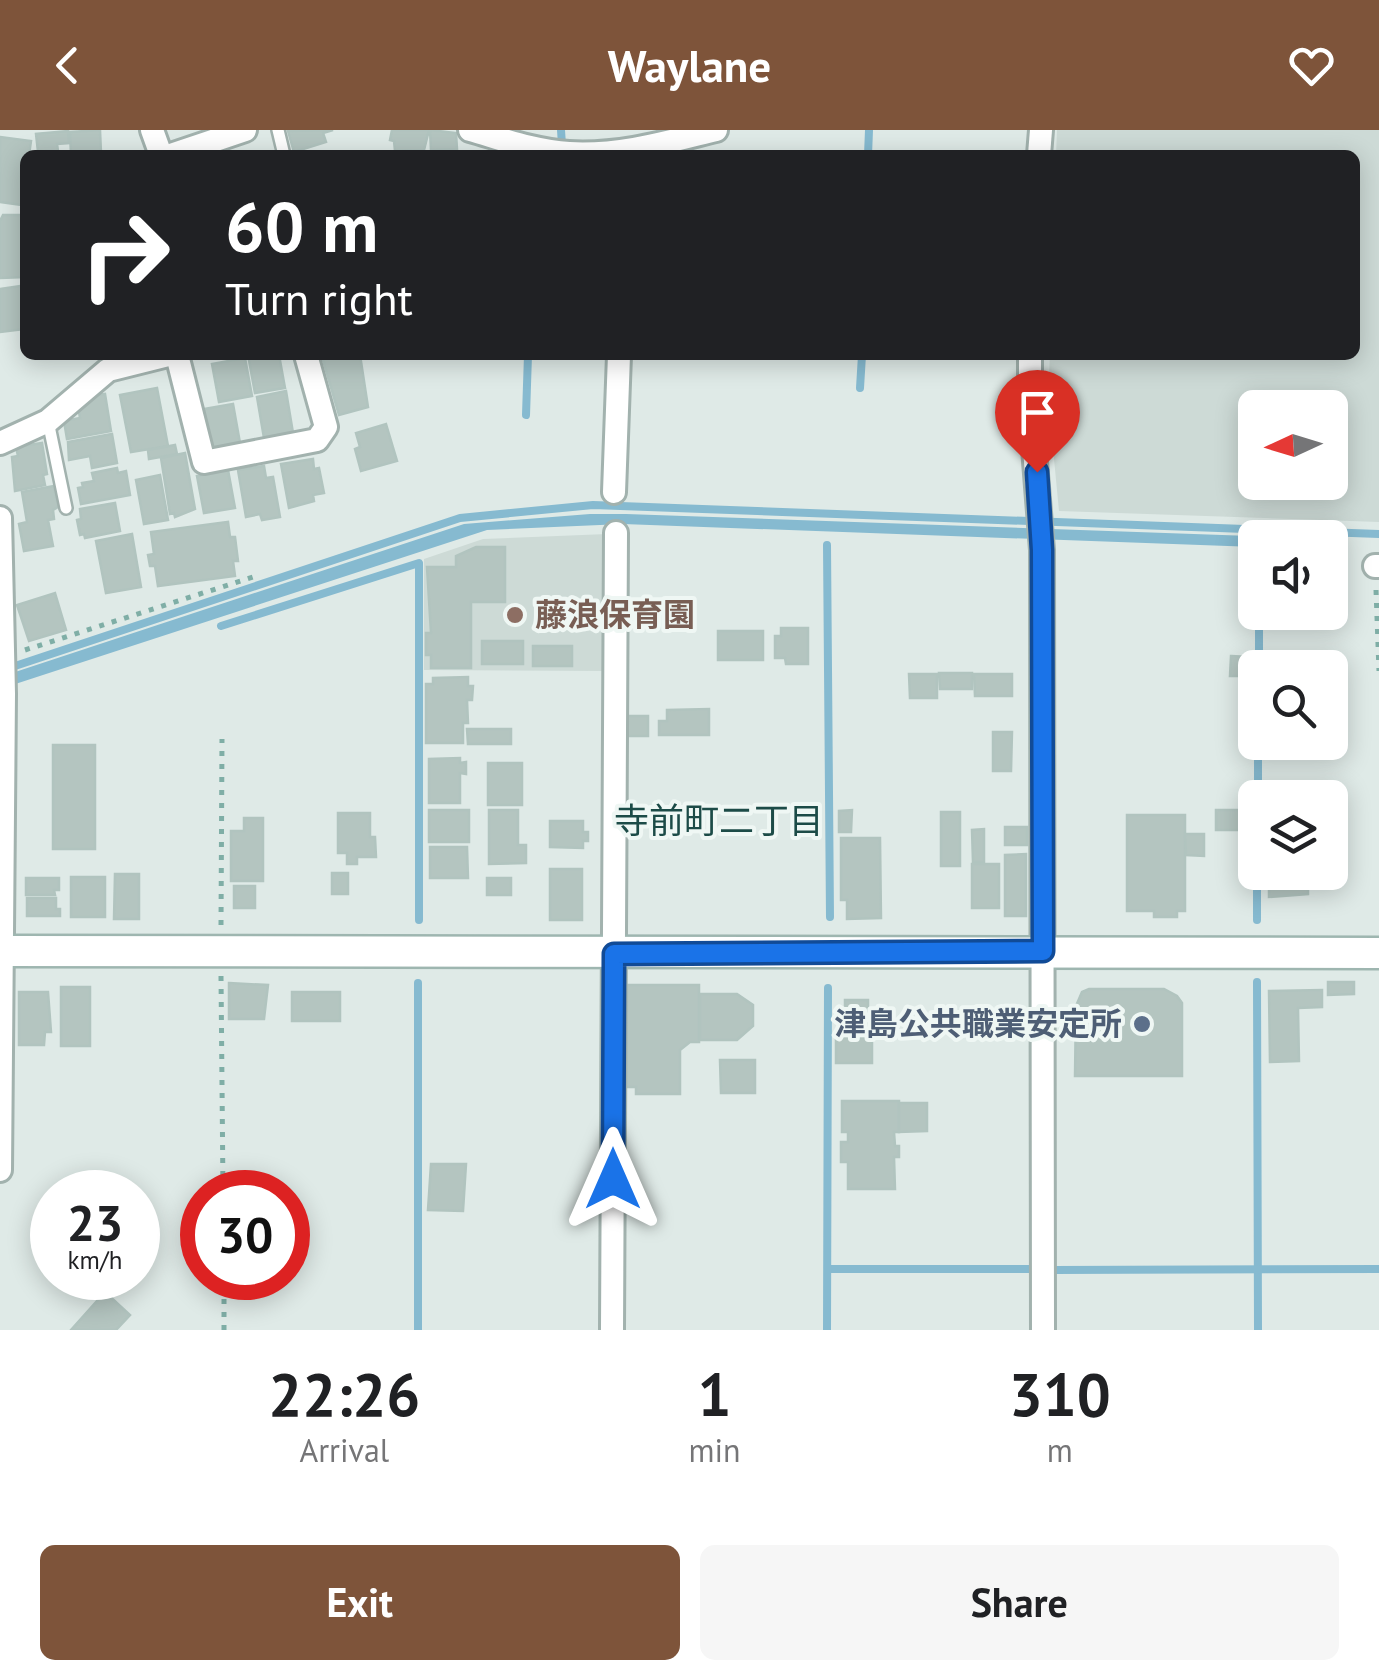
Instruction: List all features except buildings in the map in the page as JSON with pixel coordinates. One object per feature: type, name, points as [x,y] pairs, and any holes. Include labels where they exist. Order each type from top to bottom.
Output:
[{"type":"street","points":[[186,150],[245,130]]},
{"type":"street","points":[[470,130],[551,150]]},
{"type":"street","points":[[580,150],[615,141],[717,130]]},
{"type":"street","points":[[0,442],[48,421],[108,370],[129,360]]},
{"type":"street","points":[[178,360],[204,462],[317,440],[326,427],[307,360]]},
{"type":"street","points":[[614,492],[619,360]]},
{"type":"street","points":[[1030,360],[1042,550],[1043,1330]]},
{"type":"street","points":[[0,518],[4,694],[0,1170]]},
{"type":"street","points":[[612,1330],[616,533]]},
{"type":"street","points":[[0,951],[1379,953]]},
{"type":"lane","points":[[48,421],[66,508]]},
{"type":"path","points":[[1377,566],[1379,671]]},
{"type":"path","points":[[3,654],[30,650],[253,577]]},
{"type":"path","points":[[224,1300],[224,1330]]},
{"type":"shaded area","points":[[1057,130],[1379,130],[1379,522],[1059,511],[1048,396],[1050,360],[1360,360],[1360,150],[1056,150]]},
{"type":"shaded area","name":"藤浪保育園","points":[[607,534],[607,671],[424,670],[424,559],[483,539]]},
{"type":"water","points":[[626,514],[1238,536],[1238,546],[623,524],[487,530],[0,689],[0,677],[464,524]]},
{"type":"waterway","points":[[561,130],[562,145]]},
{"type":"waterway","points":[[868,150],[869,130]]},
{"type":"waterway","points":[[526,415],[528,360]]},
{"type":"waterway","points":[[860,388],[862,360]]},
{"type":"waterway","points":[[9,668],[460,518],[593,505],[1379,534]]},
{"type":"waterway","points":[[827,545],[830,917]]},
{"type":"waterway","points":[[221,626],[419,563],[419,920]]},
{"type":"waterway","points":[[1259,630],[1259,650]]},
{"type":"waterway","points":[[1258,760],[1258,780]]},
{"type":"waterway","points":[[1257,890],[1257,920]]},
{"type":"waterway","points":[[1257,982],[1258,1330]]},
{"type":"waterway","points":[[418,983],[418,1330]]},
{"type":"waterway","points":[[827,1330],[828,988]]},
{"type":"waterway","points":[[828,1269],[1033,1269]]},
{"type":"waterway","points":[[1053,1270],[1379,1269]]},
{"type":"place","name":"藤浪保育園","points":[[515,615]]},
{"type":"place","name":"津島公共職業安定所","points":[[1142,1024]]},
{"type":"district","name":"寺前町二丁目","points":[[719,821]]},
{"type":"route","points":[[613,1179],[614,954],[1043,951],[1042,550],[1037,472]]}]
